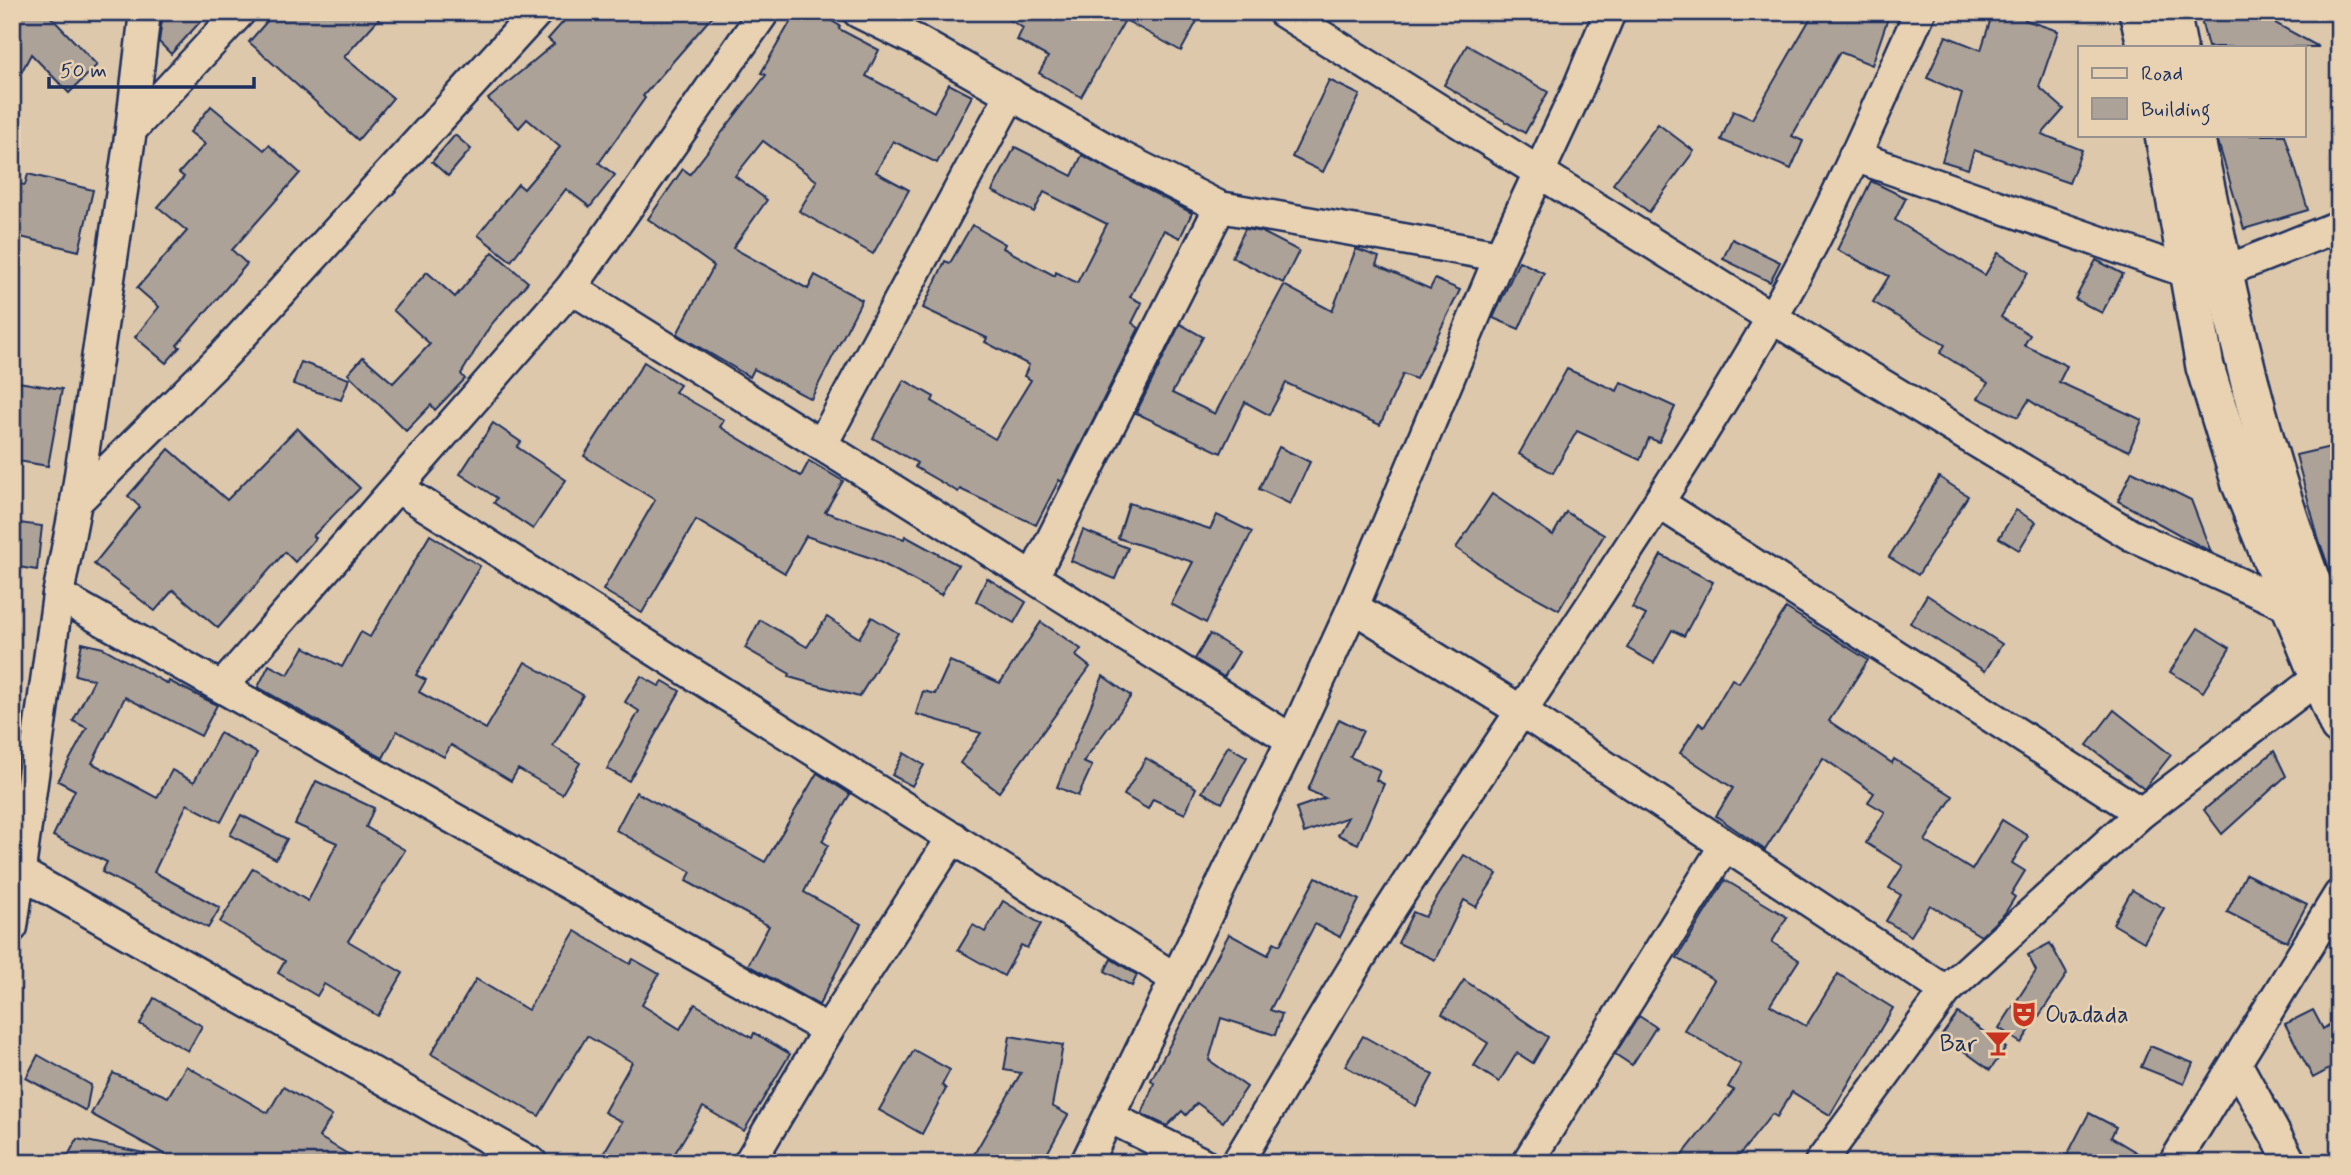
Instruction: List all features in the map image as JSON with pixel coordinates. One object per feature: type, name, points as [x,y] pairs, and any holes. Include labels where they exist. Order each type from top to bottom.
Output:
[{"type":"street","points":[[12,927],[16,870],[58,595],[76,502],[131,130],[145,12]]},
{"type":"street","points":[[131,130],[240,12]]},
{"type":"street","points":[[76,502],[222,357],[537,12]]},
{"type":"street","points":[[222,687],[571,288],[764,12]]},
{"type":"street","points":[[858,12],[915,40],[1119,156],[1220,207],[1500,256]]},
{"type":"street","points":[[1283,12],[1772,318],[2131,535],[2287,606]]},
{"type":"street","points":[[1086,1163],[1292,740],[1353,607],[1500,256],[1577,91],[1610,12]]},
{"type":"street","points":[[1237,1163],[1416,870],[1524,712],[1659,503],[1772,318],[1854,156],[1920,12]]},
{"type":"street","points":[[2138,12],[2147,46]]},
{"type":"street","points":[[2171,12],[2178,46]]},
{"type":"street","points":[[822,444],[1011,94]]},
{"type":"street","points":[[2164,136],[2187,272],[2209,380],[2241,484],[2287,606],[2339,726]]},
{"type":"street","points":[[2196,136],[2223,272],[2265,446],[2322,612],[2339,645]]},
{"type":"street","points":[[1854,156],[2187,272]]},
{"type":"street","points":[[1033,577],[1220,207]]},
{"type":"street","points":[[2223,272],[2339,226]]},
{"type":"street","points":[[571,288],[1292,740]]},
{"type":"street","points":[[398,488],[1177,979]]},
{"type":"street","points":[[1659,503],[2141,813]]},
{"type":"street","points":[[58,595],[828,1030]]},
{"type":"street","points":[[1353,607],[1524,712],[1724,847],[1946,991]]},
{"type":"street","points":[[1820,1163],[1946,991],[2141,813],[2317,679]]},
{"type":"street","points":[[749,1163],[828,1030],[953,838]]},
{"type":"street","points":[[1527,1163],[1724,847]]},
{"type":"street","points":[[16,870],[532,1163]]},
{"type":"street","points":[[2174,1163],[2339,895]]},
{"type":"street","points":[[2236,1063],[2291,1163]]},
{"type":"street","points":[[1109,1117],[1202,1163]]},
{"type":"building","points":[[12,12],[46,12],[97,65],[69,93],[31,54],[12,90]]},
{"type":"building","points":[[163,12],[209,12],[171,54],[159,42]]},
{"type":"building","points":[[275,12],[385,12],[344,57],[393,98],[358,140],[249,42]]},
{"type":"building","points":[[572,12],[716,12],[643,96],[645,98],[599,163],[615,175],[590,207],[566,189],[511,261],[478,235],[518,184],[524,189],[560,147],[527,119],[519,128],[488,99],[554,44],[548,39]]},
{"type":"building","points":[[796,12],[817,12],[840,26],[839,29],[879,50],[866,76],[934,112],[949,84],[972,96],[937,163],[893,141],[876,172],[909,190],[873,254],[799,211],[817,181],[763,141],[735,176],[767,200],[733,248],[808,289],[815,275],[862,300],[811,399],[754,369],[750,377],[677,334],[714,266],[648,219],[683,169],[690,174],[766,75],[761,73]]},
{"type":"building","points":[[996,12],[1202,12],[1181,51],[1125,20],[1081,97],[1039,73],[1048,57],[1017,40],[1023,28]]},
{"type":"building","points":[[1814,12],[1890,12],[1872,65],[1840,52],[1792,136],[1803,141],[1791,169],[1721,140],[1733,111],[1752,119]]},
{"type":"building","points":[[1993,12],[2027,12],[2025,20],[2058,31],[2039,87],[2064,109],[2042,134],[2082,150],[2069,183],[1974,150],[1968,169],[1942,161],[1962,93],[1927,78],[1946,36],[1981,50]]},
{"type":"building","points":[[2199,12],[2255,12],[2319,47],[2306,46],[2208,46]]},
{"type":"building","points":[[1467,45],[1548,92],[1525,133],[1444,85]]},
{"type":"building","points":[[1329,80],[1360,95],[1323,172],[1292,157]]},
{"type":"building","points":[[211,106],[264,150],[269,145],[300,173],[232,250],[247,264],[177,345],[180,347],[166,363],[135,337],[159,307],[137,288],[187,231],[158,207],[184,177],[179,173],[205,144],[190,132]]},
{"type":"building","points":[[1658,124],[1694,151],[1649,212],[1613,184]]},
{"type":"building","points":[[455,135],[471,149],[448,176],[432,162]]},
{"type":"building","points":[[2216,136],[2285,136],[2308,210],[2244,229]]},
{"type":"building","points":[[1015,147],[1072,176],[1082,155],[1192,213],[1180,238],[1164,230],[1130,297],[1142,303],[1132,323],[1139,328],[1062,482],[1059,480],[1036,525],[960,489],[958,492],[915,467],[917,463],[873,438],[904,380],[934,397],[932,401],[995,439],[1031,380],[1024,376],[1029,365],[985,342],[987,338],[923,308],[945,261],[950,263],[972,225],[1005,244],[1003,248],[1055,276],[1056,272],[1077,283],[1107,224],[1044,192],[1034,212],[992,191]]},
{"type":"building","points":[[28,174],[93,190],[79,251],[12,235],[12,183],[25,185]]},
{"type":"building","points":[[1871,181],[1906,198],[1895,220],[1985,275],[1998,253],[2028,272],[2001,317],[2030,335],[2024,345],[2067,366],[2059,382],[2142,420],[2129,451],[2058,419],[2029,400],[2018,417],[1978,398],[1988,383],[1940,353],[1945,345],[1873,302],[1889,276],[1837,250]]},
{"type":"building","points":[[1245,229],[1262,232],[1299,251],[1283,283],[1232,257]]},
{"type":"building","points":[[1732,239],[1780,262],[1770,282],[1723,259]]},
{"type":"building","points":[[1356,249],[1379,257],[1376,265],[1430,289],[1435,279],[1460,290],[1416,379],[1403,374],[1380,425],[1286,383],[1269,415],[1245,402],[1221,453],[1136,413],[1180,324],[1203,337],[1172,393],[1215,414],[1284,285],[1332,311]]},
{"type":"building","points":[[493,252],[528,282],[490,326],[461,374],[465,379],[435,410],[431,405],[406,431],[348,374],[363,357],[393,383],[430,344],[393,310],[427,272],[455,297]]},
{"type":"building","points":[[2096,260],[2123,274],[2102,313],[2075,299]]},
{"type":"building","points":[[1519,261],[1544,273],[1519,329],[1493,318]]},
{"type":"building","points":[[301,362],[349,379],[341,400],[293,384]]},
{"type":"building","points":[[644,362],[680,385],[675,392],[724,420],[720,427],[801,476],[809,461],[843,481],[825,512],[904,539],[905,536],[958,565],[941,595],[874,559],[806,536],[785,573],[696,520],[642,613],[603,590],[655,500],[584,456]]},
{"type":"building","points":[[1567,369],[1617,391],[1621,382],[1675,407],[1659,442],[1649,438],[1640,460],[1577,431],[1553,473],[1519,454]]},
{"type":"building","points":[[12,381],[62,389],[48,466],[12,460]]},
{"type":"building","points":[[493,423],[521,442],[517,447],[566,480],[533,529],[494,503],[497,498],[460,474]]},
{"type":"building","points":[[297,428],[360,488],[313,536],[316,538],[295,562],[285,552],[218,628],[173,590],[155,611],[94,564],[140,507],[128,496],[169,449],[227,500]]},
{"type":"building","points":[[2339,445],[2339,588],[2336,588],[2318,537],[2296,455]]},
{"type":"building","points":[[1279,447],[1310,462],[1290,504],[1259,489]]},
{"type":"building","points":[[2132,471],[2191,500],[2211,552],[2118,501]]},
{"type":"building","points":[[1939,477],[1968,496],[1918,575],[1889,557]]},
{"type":"building","points":[[1492,494],[1553,535],[1566,512],[1604,535],[1559,610],[1497,576],[1456,548]]},
{"type":"building","points":[[1129,503],[1210,529],[1217,515],[1252,532],[1206,623],[1171,604],[1193,562],[1118,538]]},
{"type":"building","points":[[2016,510],[2036,522],[2019,550],[1999,538]]},
{"type":"building","points":[[12,522],[42,526],[37,570],[12,566]]},
{"type":"building","points":[[1083,530],[1128,548],[1115,579],[1071,561]]},
{"type":"building","points":[[430,535],[480,566],[416,675],[426,680],[419,692],[486,729],[525,662],[583,695],[553,746],[580,763],[562,794],[518,769],[511,781],[451,745],[444,757],[397,731],[383,758],[258,687],[269,665],[288,675],[304,647],[342,667],[361,632],[370,637]]},
{"type":"building","points":[[1661,555],[1713,582],[1684,636],[1672,630],[1654,663],[1627,648],[1646,615],[1632,608]]},
{"type":"building","points":[[987,578],[1026,602],[1014,623],[976,601]]},
{"type":"building","points":[[1927,595],[2002,644],[1985,671],[1910,623]]},
{"type":"building","points":[[1786,608],[1868,660],[1829,721],[1892,763],[1894,759],[1953,796],[1925,841],[1972,870],[2002,820],[2028,836],[2012,863],[2025,871],[2011,894],[2015,897],[2005,913],[1981,936],[1930,905],[1911,936],[1886,921],[1901,895],[1889,888],[1903,866],[1866,843],[1885,812],[1868,802],[1874,793],[1823,758],[1765,850],[1716,816],[1733,788],[1680,753],[1699,723],[1704,727],[1732,679],[1739,683]]},
{"type":"building","points":[[827,617],[859,638],[872,617],[898,633],[859,697],[789,677],[790,674],[745,648],[760,620],[807,647]]},
{"type":"building","points":[[1041,622],[1081,649],[1076,656],[1090,667],[999,792],[960,763],[981,733],[916,714],[923,691],[935,694],[950,661],[1000,683]]},
{"type":"building","points":[[2198,628],[2230,648],[2203,692],[2170,672]]},
{"type":"building","points":[[1210,634],[1239,652],[1224,677],[1195,659]]},
{"type":"building","points":[[82,643],[103,648],[168,684],[169,681],[217,705],[201,736],[125,697],[92,763],[157,798],[172,770],[194,782],[220,733],[257,753],[221,822],[187,804],[154,872],[220,908],[208,928],[102,872],[107,862],[53,836],[75,790],[58,781],[87,728],[73,721],[94,680],[75,675]]},
{"type":"building","points":[[641,676],[659,686],[663,681],[680,691],[629,781],[607,769],[639,711],[625,702]]},
{"type":"building","points":[[1103,676],[1131,696],[1083,762],[1092,766],[1078,796],[1057,787]]},
{"type":"building","points":[[2114,710],[2171,755],[2144,789],[2087,745]]},
{"type":"building","points":[[1339,719],[1363,731],[1350,757],[1380,770],[1376,780],[1384,784],[1358,844],[1338,835],[1348,817],[1304,833],[1296,808],[1325,798],[1308,790]]},
{"type":"building","points":[[1228,746],[1247,757],[1222,803],[1202,792]]},
{"type":"building","points":[[2274,751],[2286,776],[2222,834],[2204,810]]},
{"type":"building","points":[[904,753],[924,765],[912,786],[892,775]]},
{"type":"building","points":[[1146,758],[1196,788],[1185,814],[1153,799],[1148,809],[1124,795]]},
{"type":"building","points":[[817,773],[850,794],[822,841],[828,845],[804,892],[861,924],[819,1005],[748,965],[769,926],[686,881],[691,872],[616,830],[636,792],[765,862]]},
{"type":"building","points":[[316,781],[374,808],[366,827],[405,850],[348,941],[403,973],[378,1016],[324,984],[317,996],[278,973],[285,961],[220,922],[253,868],[308,901],[337,843],[295,824]]},
{"type":"building","points":[[241,815],[287,839],[276,859],[230,835]]},
{"type":"building","points":[[1464,855],[1497,874],[1476,907],[1464,900],[1435,960],[1398,943],[1413,912],[1425,917]]},
{"type":"building","points":[[2246,874],[2307,904],[2287,942],[2227,912]]},
{"type":"building","points":[[1316,877],[1359,900],[1340,937],[1315,924],[1270,1010],[1282,1014],[1275,1035],[1221,1018],[1209,1060],[1247,1087],[1223,1122],[1197,1103],[1186,1115],[1182,1111],[1167,1126],[1142,1114],[1154,1083],[1151,1080],[1229,934],[1268,955],[1274,942],[1280,945]]},
{"type":"building","points":[[1725,880],[1787,917],[1772,942],[1799,960],[1770,1005],[1806,1026],[1838,974],[1893,1008],[1830,1115],[1792,1092],[1777,1117],[1772,1114],[1733,1163],[1676,1163],[1734,1090],[1728,1087],[1741,1065],[1684,1030],[1714,980],[1677,958]]},
{"type":"building","points":[[2132,890],[2164,908],[2144,942],[2113,924]]},
{"type":"building","points":[[1003,901],[1041,924],[1027,948],[1021,945],[1004,976],[958,950],[973,925],[985,932]]},
{"type":"building","points":[[575,931],[630,964],[633,959],[659,974],[642,1005],[680,1029],[695,1004],[752,1038],[754,1033],[790,1054],[744,1131],[703,1107],[669,1163],[614,1163],[602,1156],[622,1122],[604,1112],[632,1062],[587,1036],[539,1116],[431,1054],[476,979],[528,1010]]},
{"type":"building","points":[[2050,943],[2067,974],[2021,1043],[1999,1028],[2036,971],[2028,955]]},
{"type":"building","points":[[1111,959],[1137,975],[1132,986],[1105,971]]},
{"type":"building","points":[[1464,980],[1548,1037],[1533,1063],[1517,1053],[1499,1082],[1474,1066],[1488,1043],[1442,1014]]},
{"type":"building","points":[[154,998],[202,1026],[188,1051],[140,1024]]},
{"type":"building","points":[[2313,1010],[2323,1029],[2339,1018],[2339,1064],[2313,1078],[2285,1024]]},
{"type":"building","points":[[1958,1013],[2006,1048],[1990,1070],[1942,1035]]},
{"type":"building","points":[[1639,1016],[1656,1027],[1632,1065],[1615,1054]]},
{"type":"building","points":[[1010,1036],[1063,1045],[1052,1106],[1068,1115],[1042,1163],[969,1163],[1021,1073],[1004,1070]]},
{"type":"building","points":[[1363,1036],[1433,1075],[1416,1106],[1345,1066]]},
{"type":"building","points":[[2150,1046],[2193,1063],[2184,1084],[2141,1067]]},
{"type":"building","points":[[914,1050],[950,1070],[942,1085],[946,1089],[922,1134],[879,1110]]},
{"type":"building","points":[[38,1055],[91,1085],[86,1111],[26,1078]]},
{"type":"building","points":[[186,1066],[268,1113],[283,1087],[332,1116],[319,1137],[363,1163],[180,1163],[91,1114],[113,1073],[168,1097]]},
{"type":"building","points":[[2089,1113],[2116,1127],[2111,1137],[2154,1163],[2063,1163]]},
{"type":"building","points":[[77,1139],[144,1153],[143,1163],[64,1163]]},
{"type":"place","name":"Ouadada","points":[[2024,1014]]},
{"type":"place","name":"Bar","points":[[1998,1043]]}]
